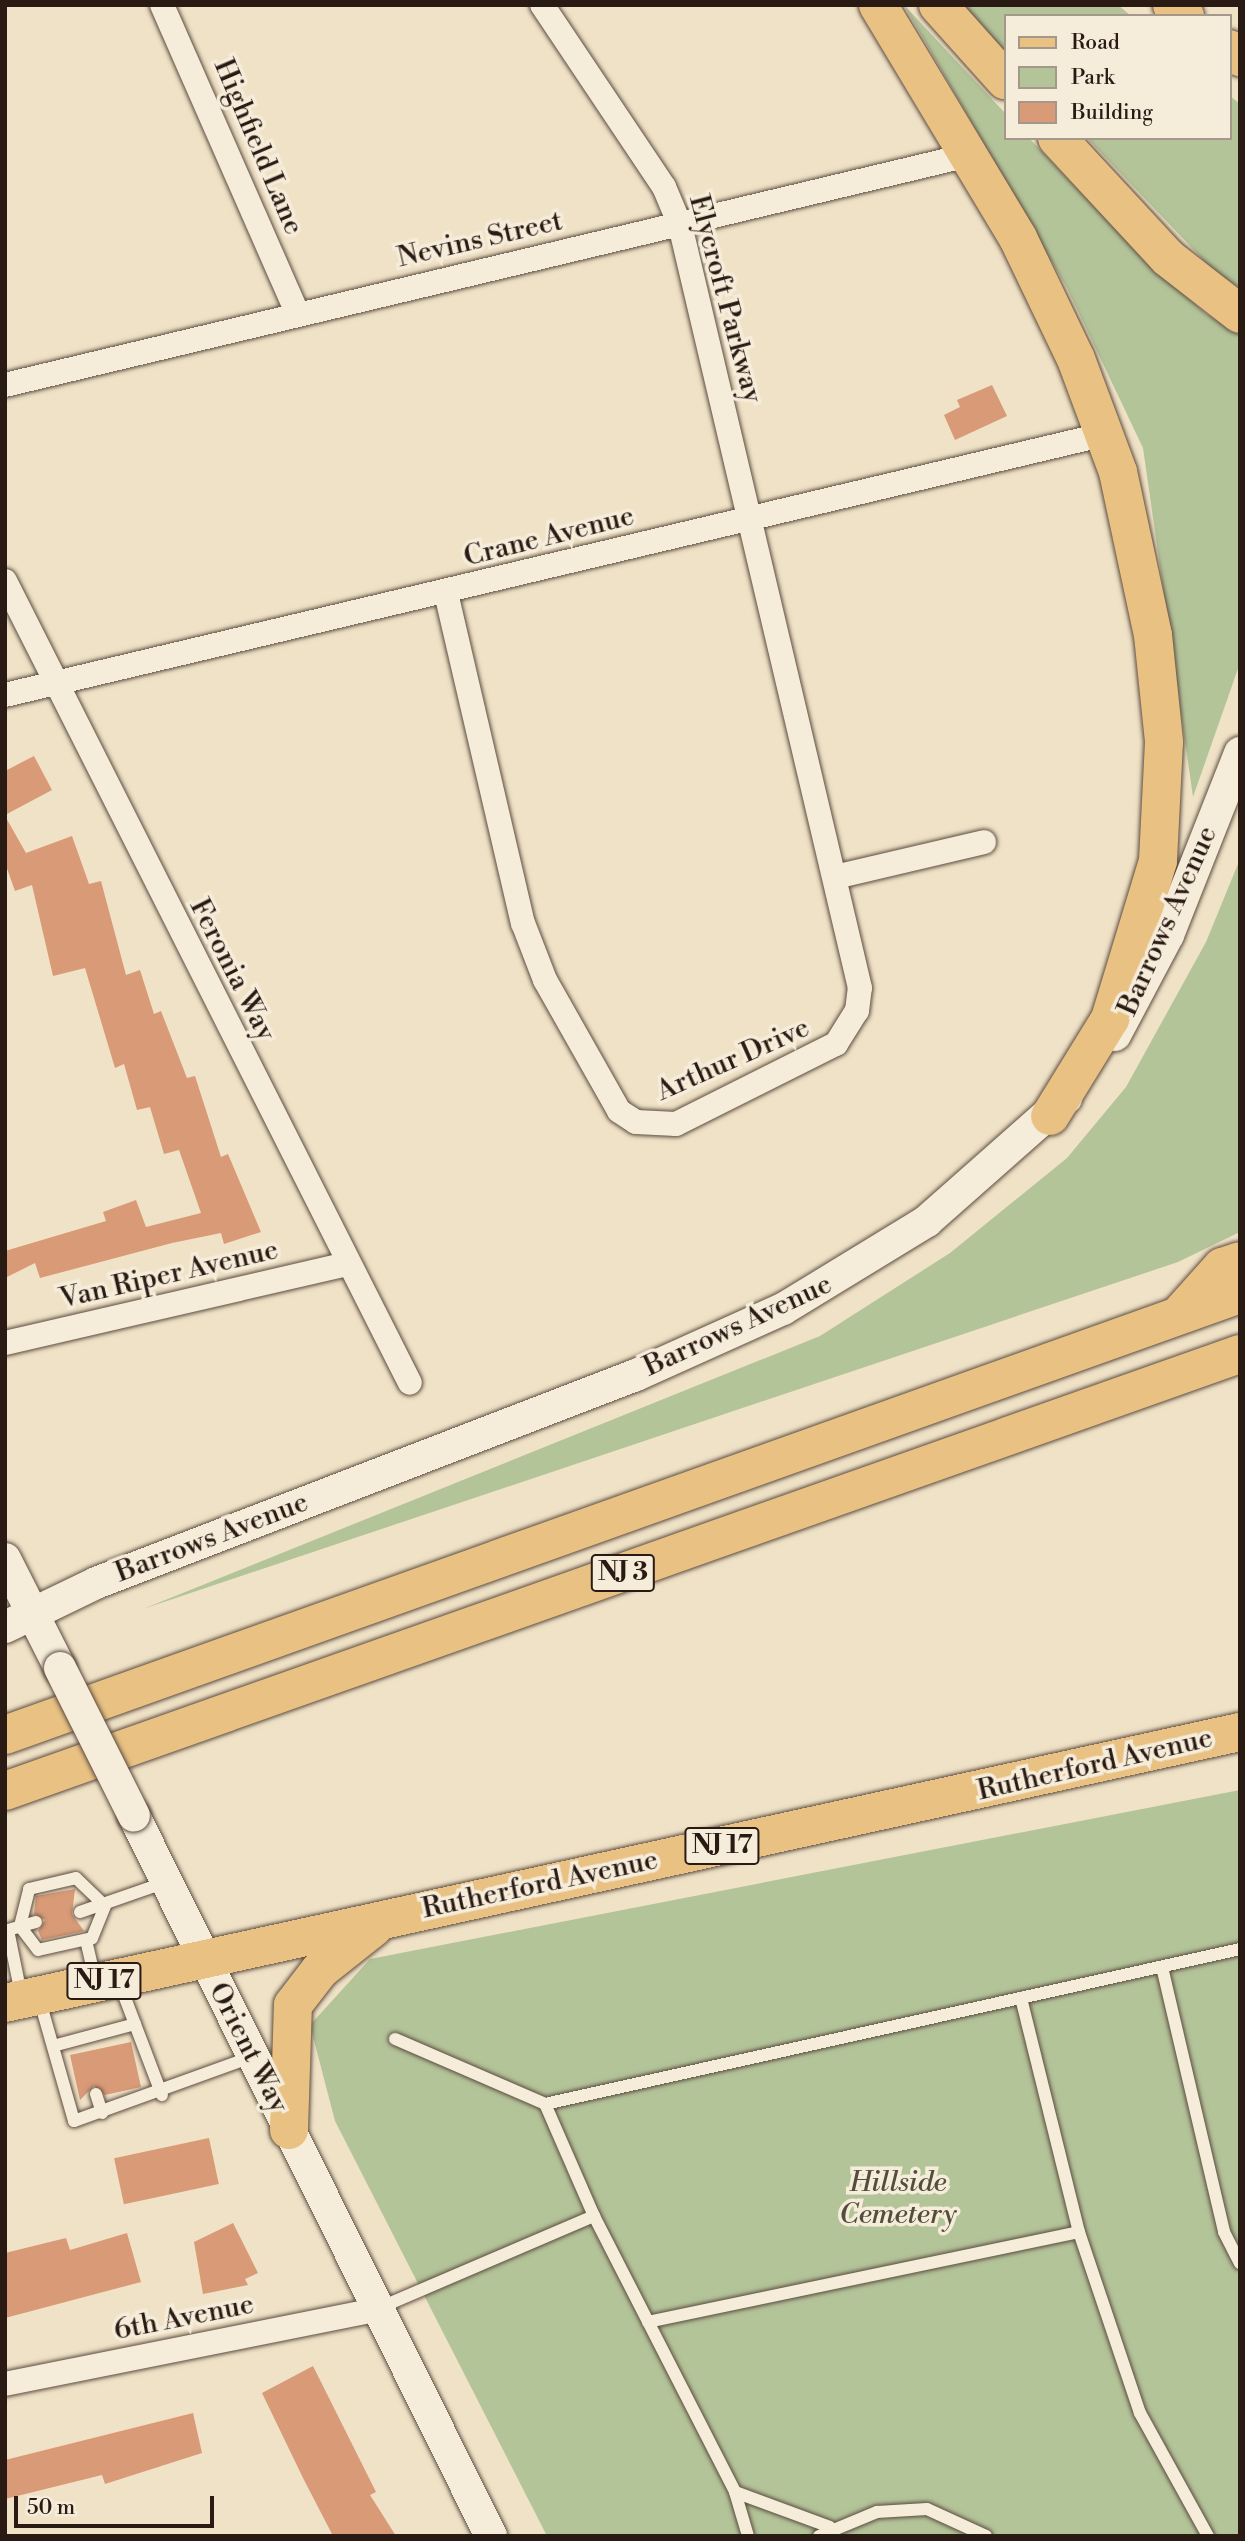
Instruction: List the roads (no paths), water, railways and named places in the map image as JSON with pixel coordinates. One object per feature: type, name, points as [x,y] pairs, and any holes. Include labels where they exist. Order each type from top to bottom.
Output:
[{"type":"main road","points":[[878,5],[969,155],[1040,280],[1106,434],[1152,623],[1162,707],[1164,810],[1151,891],[1119,995],[1089,1060],[1050,1116]]},
{"type":"main road","points":[[938,5],[1004,79]]},
{"type":"main road","points":[[1059,140],[1159,250],[1240,314]]},
{"type":"main road","points":[[1179,1316],[1222,1268],[1240,1261]]},
{"type":"main road","name":"NJ 3","points":[[5,1735],[1240,1294]]},
{"type":"main road","name":"NJ 3","points":[[5,1791],[1240,1354]]},
{"type":"main road","name":"Rutherford Avenue","points":[[22,1999],[1240,1732]]},
{"type":"main road","points":[[289,2130],[293,2005],[335,1956],[388,1918]]},
{"type":"street","name":"Highfield Lane","points":[[162,5],[297,313]]},
{"type":"street","name":"Elycroft Parkway","points":[[542,5],[664,187],[680,225],[750,517]]},
{"type":"street","name":"Nevins Street","points":[[5,385],[297,313],[969,155]]},
{"type":"street","name":"Crane Avenue","points":[[5,695],[446,593],[750,517],[1106,434]]},
{"type":"street","name":"Arthur Drive","points":[[446,593],[523,923],[545,980],[619,1111],[636,1122],[676,1124],[836,1044],[857,1011],[860,988],[750,517]]},
{"type":"street","name":"Feronia Way","points":[[5,581],[346,1264],[410,1383]]},
{"type":"street","name":"Barrows Avenue","points":[[19,1620],[763,1319],[900,1241],[1050,1116],[1094,1064],[1143,987],[1240,753]]},
{"type":"street","points":[[835,877],[984,842]]},
{"type":"street","name":"Van Riper Avenue","points":[[5,1343],[346,1264]]},
{"type":"street","name":"Orient Way","points":[[5,1559],[19,1620],[60,1668],[375,2309],[491,2536]]},
{"type":"street","name":"6th Avenue","points":[[5,2384],[375,2309]]},
{"type":"lane","points":[[20,1926],[29,1889],[76,1878],[105,1906]]},
{"type":"lane","points":[[80,1912],[105,1906],[166,1882]]},
{"type":"lane","points":[[20,1926],[38,1950],[86,1940],[105,1906]]},
{"type":"lane","points":[[36,1922],[8,1930],[22,1999],[53,2046],[74,2121],[102,2113],[134,2096],[162,2095],[252,2057]]},
{"type":"lane","points":[[86,1940],[106,1980],[135,2024],[162,2095]]},
{"type":"lane","points":[[396,2039],[545,2104],[1240,1949]]},
{"type":"lane","points":[[1162,1967],[1224,2232],[1240,2263]]},
{"type":"lane","points":[[1021,1998],[1079,2232],[1140,2413],[1208,2536]]},
{"type":"lane","points":[[53,2046],[81,2044],[113,2036],[135,2024]]},
{"type":"lane","points":[[96,2094],[102,2113]]},
{"type":"lane","points":[[545,2104],[594,2216],[735,2492],[748,2536]]},
{"type":"lane","points":[[375,2309],[594,2216]]},
{"type":"lane","points":[[648,2322],[1079,2232]]},
{"type":"lane","points":[[735,2492],[830,2527]]},
{"type":"lane","points":[[818,2536],[830,2527],[877,2512],[927,2509],[986,2536]]},
{"type":"park label","name":"Hillside Cemetery","points":[[898,2199]]}]
